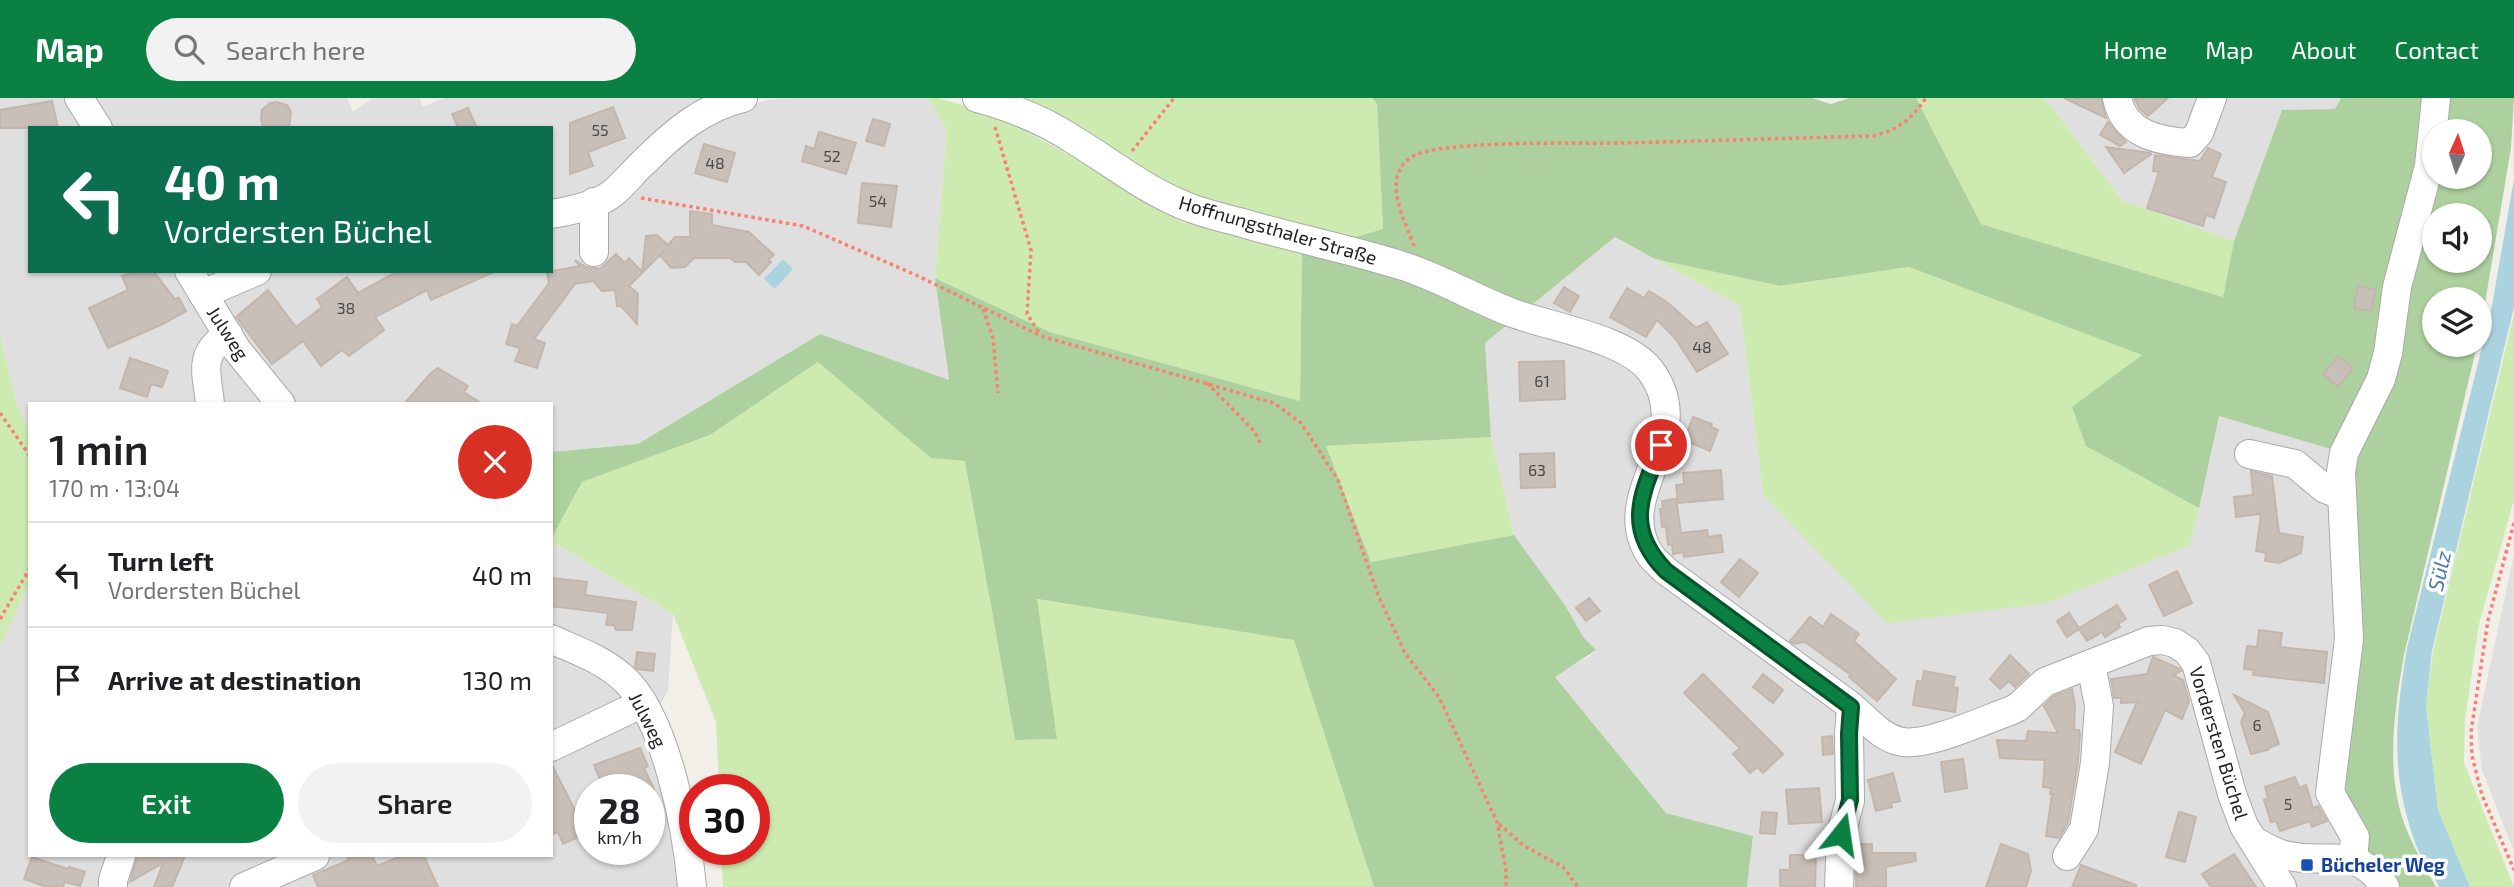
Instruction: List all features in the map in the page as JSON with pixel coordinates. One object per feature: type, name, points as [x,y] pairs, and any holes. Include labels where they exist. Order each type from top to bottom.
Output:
[{"type":"street","points":[[79,98],[97,126]]},
{"type":"street","points":[[553,213],[603,198],[678,130],[712,108],[743,98]]},
{"type":"street","name":"Hoffnungsthaler Straße","points":[[977,98],[1037,119],[1072,138],[1152,190],[1183,205],[1425,274],[1510,312]]},
{"type":"street","points":[[2117,98],[2123,116],[2134,129],[2154,138],[2190,143],[2199,133],[2212,98]]},
{"type":"street","points":[[2353,860],[2355,837],[2330,793],[2349,639],[2340,471],[2344,453],[2381,379],[2388,353],[2397,288],[2429,166],[2436,98]]},
{"type":"street","points":[[594,252],[603,198]]},
{"type":"street","points":[[196,282],[246,273]]},
{"type":"street","name":"Julweg","points":[[196,282],[237,350],[279,402]]},
{"type":"street","name":"Vordersten Büchel","points":[[1510,312],[1607,343],[1624,350],[1649,369],[1661,388],[1667,406],[1667,423],[1639,514],[1644,541],[1651,556],[1666,571],[1851,707],[1881,734],[1906,743],[1921,741],[2010,711],[2045,682],[2149,641],[2175,643],[2187,651],[2196,663],[2232,794],[2244,826],[2283,887]]},
{"type":"street","points":[[210,402],[206,359],[212,345],[228,334]]},
{"type":"street","points":[[2249,454],[2295,464],[2325,489],[2341,495]]},
{"type":"street","name":"Julweg","points":[[553,640],[594,658],[622,677],[643,704],[666,756],[681,814],[692,887]]},
{"type":"street","points":[[2067,856],[2084,829],[2095,763],[2099,706],[2091,664]]},
{"type":"street","points":[[553,746],[643,704]]},
{"type":"street","points":[[1839,887],[1841,834],[1850,791],[1851,707]]},
{"type":"street","points":[[2253,840],[2269,850],[2288,856],[2353,860],[2373,870],[2385,887]]},
{"type":"street","points":[[113,887],[121,857]]},
{"type":"street","points":[[244,887],[314,857]]},
{"type":"path","points":[[1117,169],[1174,98]]},
{"type":"path","points":[[1425,274],[1396,198],[1396,175],[1409,158],[1423,152],[1497,146],[1873,136],[1891,131],[1912,118],[1926,98]]},
{"type":"path","points":[[994,123],[1031,250],[1027,314],[1041,336]]},
{"type":"path","points":[[603,198],[655,200],[803,226],[892,264],[1041,336],[1274,403],[1301,423],[1338,480],[1378,595],[1405,653],[1439,697],[1497,822],[1507,887]]},
{"type":"path","points":[[983,309],[993,338],[998,393]]},
{"type":"path","points":[[1205,381],[1255,432],[1260,443]]},
{"type":"path","points":[[0,413],[28,453]]},
{"type":"path","points":[[2514,523],[2488,620],[2471,732],[2472,755],[2482,795],[2514,870]]},
{"type":"path","points":[[0,619],[28,571]]},
{"type":"path","points":[[1497,822],[1524,846],[1563,867],[1578,887]]},
{"type":"shaded area","points":[[0,98],[347,98],[353,112],[373,98],[420,98],[422,107],[445,98],[735,98],[739,107],[793,98],[928,98],[947,131],[935,278],[949,381],[820,334],[638,444],[553,452],[553,402],[28,402],[28,427],[16,402],[0,333]]},
{"type":"shaded area","points":[[2045,98],[2341,98],[2335,109],[2282,110],[2234,241],[2122,200]]},
{"type":"shaded area","points":[[1615,237],[1740,306],[1763,495],[2219,416],[2334,450],[2371,887],[1747,887],[1753,836],[1666,813],[1554,676],[1596,650],[1583,638],[1565,605],[1514,535],[1491,437],[1485,343]]},
{"type":"shaded area","points":[[553,542],[673,614],[668,691],[646,730],[658,774],[574,774],[574,865],[665,865],[665,798],[670,816],[679,887],[0,887],[0,646],[28,585],[28,857],[553,857]]},
{"type":"shaded area","points":[[2514,554],[2514,852],[2482,770],[2477,727]]},
{"type":"green space","points":[[928,98],[939,98],[999,116],[1182,222],[1302,253],[1300,401],[1050,332],[935,278],[947,131]]},
{"type":"green space","points":[[1002,98],[1372,98],[1377,104],[1383,229],[1338,243],[1195,197]]},
{"type":"green space","points":[[1372,98],[1812,98],[1831,104],[1849,98],[1916,98],[1981,224],[2223,297],[2234,241],[2282,110],[2335,109],[2341,98],[2514,98],[2511,148],[2492,261],[2492,203],[2422,203],[2422,273],[2490,273],[2488,287],[2422,287],[2422,357],[2474,357],[2404,655],[2393,745],[2396,790],[2401,812],[2411,840],[2436,887],[2371,887],[2321,793],[2338,630],[2334,450],[2219,416],[2199,508],[2086,446],[2072,407],[2142,355],[1909,267],[1780,286],[1655,259],[1615,237],[1485,343],[1491,437],[1326,446],[1371,562],[1514,535],[1565,605],[1583,637],[1596,650],[1555,677],[1666,813],[1753,836],[1747,887],[1374,887],[1294,640],[1037,599],[1057,739],[1015,740],[965,461],[931,458],[818,362],[710,435],[582,482],[553,535],[553,452],[638,444],[820,334],[949,380],[935,278],[1050,332],[1300,401],[1302,253],[1383,229],[1377,104]]},
{"type":"green space","points":[[1916,98],[2045,98],[2122,200],[2234,241],[2223,297],[1981,224]]},
{"type":"green space","points":[[1655,259],[1780,286],[1909,267],[2143,355],[2087,446],[2199,508],[2190,545],[2048,603],[1887,623],[1763,495],[1740,306]]},
{"type":"green space","points":[[2514,314],[2514,500],[2479,624],[2465,720],[2464,763],[2514,887],[2470,887],[2438,810],[2426,707],[2433,651]]},
{"type":"green space","points":[[0,333],[16,402],[28,427],[28,585],[0,646]]},
{"type":"green space","points":[[818,362],[931,457],[965,460],[1015,740],[1057,739],[1036,599],[1295,640],[1374,887],[723,887],[722,865],[770,865],[770,774],[718,774],[716,722],[673,614],[553,542],[553,535],[582,482],[710,435]]},
{"type":"green space","points":[[1491,437],[1514,535],[1371,562],[1326,446]]},
{"type":"water","name":"Sülz","points":[[2514,179],[2514,307],[2432,651],[2426,707],[2438,810],[2470,887],[2439,887],[2416,845],[2402,795],[2397,747],[2400,699],[2407,648],[2480,357],[2492,357],[2492,305]]},
{"type":"water","points":[[783,259],[793,269],[775,289],[764,279]]},
{"type":"building","points":[[2064,98],[2101,98],[2106,118]]},
{"type":"building","points":[[2134,98],[2168,98],[2148,116]]},
{"type":"building","points":[[52,101],[58,126],[0,128],[0,110]]},
{"type":"building","points":[[270,103],[287,105],[291,112],[289,126],[263,126],[262,110]]},
{"type":"building","points":[[613,107],[625,138],[588,152],[593,166],[570,174],[570,123]]},
{"type":"building","points":[[468,108],[476,126],[457,126],[452,114]]},
{"type":"building","points":[[873,119],[890,124],[884,146],[866,141]]},
{"type":"building","points":[[2108,122],[2126,142],[2120,146],[2100,135]]},
{"type":"building","points":[[819,132],[856,143],[846,174],[802,161],[806,146],[814,149]]},
{"type":"building","points":[[704,144],[735,153],[727,182],[695,173]]},
{"type":"building","points":[[2106,147],[2150,153],[2151,154],[2124,173]]},
{"type":"building","points":[[2208,148],[2221,154],[2212,177],[2226,182],[2214,218],[2206,215],[2203,226],[2147,208],[2159,172],[2153,171],[2155,155],[2200,161]]},
{"type":"building","points":[[862,183],[897,186],[891,227],[858,223]]},
{"type":"building","points":[[690,211],[712,214],[712,225],[749,232],[774,255],[759,275],[746,262],[735,262],[730,258],[694,258],[685,267],[671,268],[660,255],[629,286],[638,294],[637,324],[621,306],[617,306],[615,290],[602,291],[593,281],[575,284],[534,339],[545,343],[537,368],[515,361],[520,348],[506,344],[512,324],[517,326],[549,283],[547,273],[580,266],[575,260],[586,267],[600,269],[616,254],[625,263],[629,258],[642,272],[646,236],[657,235],[668,245],[675,237],[690,237]]},
{"type":"building","points":[[155,273],[175,299],[179,298],[186,311],[108,348],[89,308],[128,290],[122,276]]},
{"type":"building","points":[[394,273],[492,273],[431,300],[427,290],[375,317],[384,330],[349,356],[342,350],[321,366],[303,341],[272,364],[236,317],[268,290],[296,327],[322,307],[317,299],[347,277],[358,293]]},
{"type":"building","points":[[2358,286],[2376,290],[2371,311],[2354,308]]},
{"type":"building","points":[[1564,287],[1579,296],[1570,312],[1554,303]]},
{"type":"building","points":[[1627,288],[1644,298],[1649,291],[1667,302],[1696,328],[1707,322],[1728,354],[1697,372],[1675,338],[1657,320],[1646,337],[1610,317]]},
{"type":"building","points":[[2338,356],[2353,368],[2338,387],[2323,374]]},
{"type":"building","points":[[130,358],[168,371],[162,387],[151,384],[147,397],[120,388]]},
{"type":"building","points":[[1564,361],[1565,399],[1520,401],[1519,362]]},
{"type":"building","points":[[438,368],[468,386],[464,392],[479,402],[406,402]]},
{"type":"building","points":[[1693,417],[1712,424],[1711,427],[1718,430],[1710,451],[1684,440]]},
{"type":"building","points":[[1554,453],[1555,487],[1521,488],[1520,454]]},
{"type":"building","points":[[1721,470],[1723,499],[1678,503],[1676,485],[1684,484],[1683,473]]},
{"type":"building","points":[[2251,471],[2272,476],[2279,533],[2303,537],[2301,553],[2279,563],[2265,561],[2266,553],[2256,551],[2261,514],[2236,517],[2234,497],[2253,495]]},
{"type":"building","points":[[1676,499],[1681,533],[1707,530],[1708,537],[1721,535],[1723,552],[1684,557],[1683,552],[1673,554],[1672,545],[1668,545],[1666,526],[1662,527],[1660,509],[1663,509],[1662,501]]},
{"type":"building","points":[[1740,559],[1758,573],[1739,597],[1721,582]]},
{"type":"building","points":[[2177,571],[2192,603],[2164,616],[2149,585]]},
{"type":"building","points":[[553,578],[587,582],[585,595],[636,602],[632,630],[616,630],[614,625],[606,625],[608,613],[553,606]]},
{"type":"building","points":[[1589,598],[1600,611],[1586,621],[1576,608]]},
{"type":"building","points":[[2117,605],[2126,619],[2118,624],[2120,627],[2105,637],[2102,632],[2087,641],[2079,629],[2067,637],[2057,621],[2069,613],[2079,628]]},
{"type":"building","points":[[1831,614],[1859,634],[1854,641],[1896,679],[1877,701],[1849,677],[1851,675],[1805,642],[1794,644],[1790,641],[1810,617],[1823,627]]},
{"type":"building","points":[[2259,630],[2282,633],[2280,647],[2327,652],[2324,683],[2253,675],[2254,670],[2244,669],[2247,646],[2257,647]]},
{"type":"building","points":[[637,652],[655,654],[653,671],[635,667]]},
{"type":"building","points":[[2010,655],[2029,674],[2015,687],[2009,681],[2000,689],[1990,679]]},
{"type":"building","points":[[2153,657],[2180,669],[2181,671],[2173,675],[2183,680],[2189,701],[2182,719],[2165,710],[2141,764],[2115,752],[2137,702],[2121,703],[2121,698],[2114,698],[2111,679],[2147,674]]},
{"type":"building","points":[[1924,671],[1955,677],[1953,687],[1958,688],[1955,712],[1913,705],[1917,681],[1922,682]]},
{"type":"building","points":[[1703,674],[1783,754],[1763,773],[1757,767],[1750,773],[1733,754],[1740,748],[1684,693]]},
{"type":"building","points":[[1763,674],[1783,690],[1773,703],[1753,687]]},
{"type":"building","points":[[2072,689],[2075,706],[2074,730],[2079,730],[2080,735],[2078,761],[2068,823],[2059,838],[2046,836],[2052,794],[2051,788],[2043,787],[2045,760],[2000,758],[1997,740],[2026,741],[2028,731],[2058,733],[2044,706],[2054,696]]},
{"type":"building","points":[[2234,695],[2268,712],[2279,744],[2251,754],[2241,722],[2245,713]]},
{"type":"building","points":[[1832,736],[1833,754],[1823,755],[1822,737]]},
{"type":"building","points":[[640,748],[648,766],[644,768],[647,774],[598,774],[594,765]]},
{"type":"building","points":[[1963,759],[1967,788],[1945,792],[1941,762]]},
{"type":"building","points":[[553,767],[574,808],[574,839],[563,844],[558,832],[553,834]]},
{"type":"building","points":[[1893,773],[1900,801],[1891,803],[1892,807],[1876,811],[1868,780]]},
{"type":"building","points":[[2295,777],[2299,788],[2306,785],[2313,808],[2318,806],[2327,821],[2312,827],[2310,821],[2280,831],[2276,821],[2271,822],[2264,800],[2268,798],[2265,787]]},
{"type":"building","points":[[1819,788],[1822,822],[1789,824],[1786,790]]},
{"type":"building","points":[[1762,812],[1777,813],[1775,834],[1760,833]]},
{"type":"building","points":[[2179,812],[2196,817],[2185,862],[2166,857]]},
{"type":"building","points":[[1857,844],[1872,844],[1872,853],[1915,853],[1916,861],[1886,867],[1886,887],[1856,887]]},
{"type":"building","points":[[2001,844],[2028,854],[2031,871],[2026,887],[1986,887]]},
{"type":"building","points":[[2234,854],[2256,887],[2211,887],[2202,874]]},
{"type":"building","points":[[1790,855],[1816,855],[1815,887],[1780,887],[1780,870],[1790,870]]},
{"type":"building","points":[[32,857],[85,872],[80,886],[65,882],[63,887],[47,887],[24,879]]},
{"type":"building","points":[[137,857],[185,857],[172,887],[154,887],[163,863],[130,882]]},
{"type":"building","points":[[348,857],[372,857],[377,866],[399,857],[424,857],[438,887],[318,887],[313,875],[349,860]]},
{"type":"building","points":[[2081,865],[2136,885],[2136,887],[2072,887]]},
{"type":"place","name":"Bücheler Weg","points":[[2307,865]]},
{"type":"route","points":[[1661,445],[1639,514],[1644,541],[1651,556],[1666,571],[1851,707],[1850,800],[1841,834]]}]
